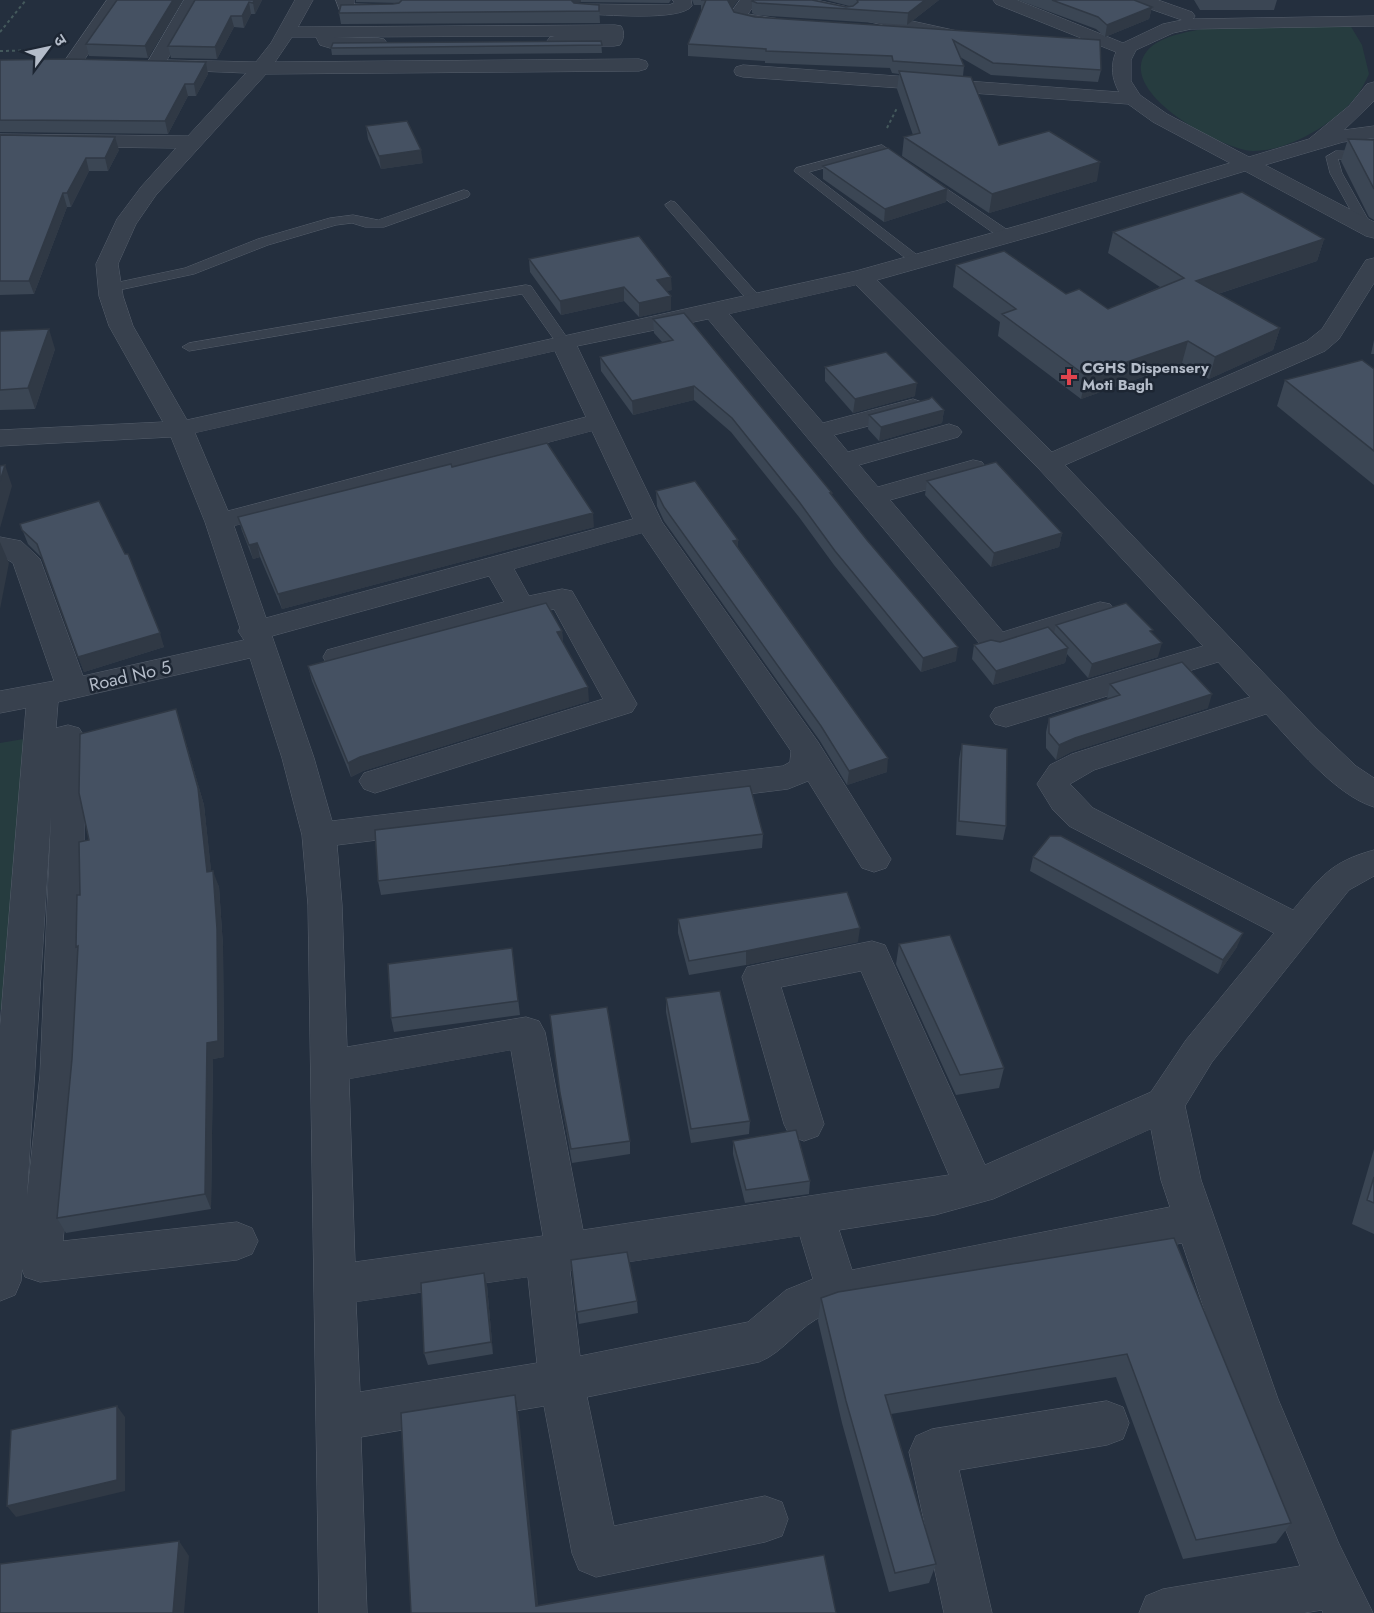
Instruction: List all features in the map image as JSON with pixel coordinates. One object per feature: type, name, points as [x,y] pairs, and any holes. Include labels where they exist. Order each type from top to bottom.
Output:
[{"type":"street","points":[[73,63],[116,0]]},
{"type":"street","points":[[155,65],[194,0]]},
{"type":"street","points":[[304,0],[287,32],[182,142],[125,224],[107,264],[110,288],[121,326],[180,429],[219,522],[297,759],[319,835],[325,905],[343,1613]]},
{"type":"street","points":[[345,0],[346,7],[350,9],[409,9]]},
{"type":"street","points":[[561,9],[675,10],[683,6],[682,0]]},
{"type":"street","points":[[749,0],[740,18],[754,22],[798,25]]},
{"type":"street","points":[[792,0],[962,37]]},
{"type":"street","points":[[1002,0],[1121,47]]},
{"type":"street","points":[[1142,0],[1189,20]]},
{"type":"street","points":[[1174,0],[1189,20]]},
{"type":"street","points":[[613,65],[614,35],[620,9]]},
{"type":"street","points":[[1056,42],[1121,47],[1189,20],[1303,15],[1359,17],[1374,39]]},
{"type":"street","points":[[842,28],[985,39]]},
{"type":"street","points":[[287,32],[614,35]]},
{"type":"street","points":[[1121,47],[1122,81],[1134,99],[1161,118],[1370,230]]},
{"type":"street","points":[[13,54],[73,63],[97,63]]},
{"type":"street","points":[[853,79],[857,60]]},
{"type":"street","points":[[132,64],[251,68],[639,65]]},
{"type":"street","points":[[743,71],[1134,99]]},
{"type":"street","points":[[1310,145],[1366,101],[1374,88]]},
{"type":"street","points":[[0,438],[180,429],[861,277],[1007,236],[1310,145],[1368,137]]},
{"type":"street","points":[[0,140],[182,142]]},
{"type":"street","points":[[1048,463],[1316,346],[1331,334],[1374,265]]},
{"type":"street","points":[[861,277],[1048,463],[1313,744],[1369,785]]},
{"type":"street","points":[[714,311],[997,644],[1114,607]]},
{"type":"street","points":[[319,835],[788,777],[803,771],[808,762],[807,750],[649,523],[563,342]]},
{"type":"street","points":[[816,432],[918,406]]},
{"type":"street","points":[[219,522],[599,421]]},
{"type":"street","points":[[841,462],[950,432]]},
{"type":"street","points":[[871,496],[973,468]]},
{"type":"street","name":"Road No 5","points":[[0,702],[58,691],[256,638],[497,564],[649,523]]},
{"type":"street","points":[[0,546],[11,547],[26,559],[58,691],[39,743],[0,1281]]},
{"type":"street","points":[[497,564],[521,608]]},
{"type":"street","points":[[338,657],[562,598],[621,704],[375,782]]},
{"type":"street","points":[[1006,716],[1224,650]]},
{"type":"street","points":[[1272,701],[1083,762],[1062,773],[1053,784],[1065,802],[1081,817],[1298,929]]},
{"type":"street","points":[[39,743],[68,736],[68,845],[59,1075],[40,1263],[237,1240]]},
{"type":"street","points":[[808,755],[874,859]]},
{"type":"street","points":[[335,1285],[935,1197],[1027,1167],[1165,1104],[1199,1051],[1337,881],[1359,867],[1374,863]]},
{"type":"street","points":[[804,1124],[760,977],[872,955],[974,1186]]},
{"type":"street","points":[[329,1066],[526,1032],[557,1254],[561,1382],[596,1553],[765,1519]]},
{"type":"street","points":[[1162,1613],[1341,1599],[1256,1399],[1181,1180],[1165,1104]]},
{"type":"street","points":[[814,1215],[838,1292]]},
{"type":"street","points":[[339,1418],[561,1382],[759,1341],[801,1304],[838,1292],[1196,1221]]},
{"type":"street","points":[[968,1613],[932,1452],[1107,1423]]},
{"type":"lane","points":[[918,261],[800,171],[882,149],[1007,236]]},
{"type":"lane","points":[[1370,230],[1336,173],[1332,157],[1336,155],[1374,156]]},
{"type":"lane","points":[[110,288],[189,271],[263,242],[315,226],[353,219],[379,224],[464,194]]},
{"type":"lane","points":[[671,205],[756,301]]},
{"type":"lane","points":[[189,347],[526,289],[563,342]]},
{"type":"path","points":[[0,32],[26,0]]},
{"type":"path","points":[[13,54],[55,50]]},
{"type":"path","points":[[882,149],[889,120],[912,84]]},
{"type":"green space","points":[[1350,25],[1362,45],[1369,74],[1359,92],[1335,117],[1309,135],[1280,147],[1252,151],[1218,140],[1176,116],[1145,84],[1141,67],[1147,51],[1153,45],[1169,37],[1214,27]]},
{"type":"green space","points":[[41,736],[36,1003],[0,1010],[0,743]]},
{"type":"building","points":[[117,0],[173,0],[145,46],[86,44]]},
{"type":"building","points":[[195,0],[254,0],[253,3],[249,2],[242,16],[231,16],[215,47],[168,46]]},
{"type":"building","points":[[402,0],[571,0],[574,3],[599,5],[599,11],[339,13],[341,5],[393,4]]},
{"type":"building","points":[[706,0],[729,0],[734,12],[755,17],[1100,40],[1101,70],[993,63],[953,40],[964,66],[893,61],[892,56],[766,51],[766,49],[688,44]]},
{"type":"building","points":[[753,0],[812,0],[846,7],[853,6],[858,2],[857,0],[925,0],[908,13],[757,3]]},
{"type":"building","points":[[1052,0],[1134,0],[1152,7],[1107,25],[1098,17]]},
{"type":"building","points":[[601,41],[602,45],[331,48],[333,43]]},
{"type":"building","points":[[0,60],[206,62],[194,84],[185,84],[165,121],[0,120]]},
{"type":"building","points":[[899,71],[971,77],[999,145],[1049,131],[1100,162],[992,194],[904,137],[920,133]]},
{"type":"building","points":[[407,121],[421,150],[379,156],[366,126]]},
{"type":"building","points":[[0,135],[115,137],[105,158],[86,158],[67,193],[63,193],[29,281],[0,281]]},
{"type":"building","points":[[1348,139],[1374,140],[1374,189]]},
{"type":"building","points":[[888,148],[947,189],[885,209],[823,166]]},
{"type":"building","points":[[1242,192],[1324,239],[1196,281],[1280,328],[1215,357],[1188,341],[1086,376],[1002,314],[1016,309],[956,265],[1004,251],[1066,294],[1079,289],[1108,309],[1184,278],[1113,232]]},
{"type":"building","points":[[639,236],[671,277],[657,280],[671,296],[639,303],[624,287],[560,301],[529,259]]},
{"type":"building","points":[[684,313],[832,493],[830,493],[867,540],[958,647],[923,658],[835,551],[732,418],[694,386],[632,401],[600,357],[673,340],[653,319]]},
{"type":"building","points":[[49,329],[28,388],[0,390],[0,331]]},
{"type":"building","points":[[886,352],[917,383],[855,399],[825,367]]},
{"type":"building","points":[[1362,360],[1374,369],[1374,451],[1285,380]]},
{"type":"building","points":[[932,397],[944,410],[881,427],[869,415],[929,399]]},
{"type":"building","points":[[547,443],[593,513],[278,594],[257,543],[249,545],[238,517],[451,464],[452,467]]},
{"type":"building","points":[[996,462],[1062,533],[994,553],[927,481]]},
{"type":"building","points":[[5,465],[0,481],[0,466]]},
{"type":"building","points":[[695,481],[738,540],[733,541],[888,758],[849,771],[821,726],[664,507],[656,491]]},
{"type":"building","points":[[99,501],[125,554],[128,554],[160,633],[78,657],[37,544],[22,530],[20,524]]},
{"type":"building","points":[[546,603],[562,631],[557,632],[588,687],[360,757],[348,763],[308,666]]},
{"type":"building","points":[[1126,603],[1153,630],[1150,631],[1162,643],[1092,664],[1056,625]]},
{"type":"building","points":[[1048,627],[1068,648],[996,671],[974,645],[991,640],[1000,642]]},
{"type":"building","points":[[1182,662],[1212,694],[1059,745],[1049,733],[1049,718],[1120,695],[1110,684]]},
{"type":"building","points":[[176,709],[198,788],[207,872],[213,871],[217,929],[218,1041],[207,1043],[205,1194],[57,1218],[72,1059],[78,946],[76,947],[77,895],[80,895],[79,842],[89,840],[79,793],[80,734]]},
{"type":"building","points":[[962,744],[1007,749],[1006,826],[959,821]]},
{"type":"building","points":[[750,786],[763,834],[378,881],[375,830]]},
{"type":"building","points":[[1050,836],[1061,836],[1243,933],[1223,960],[1033,857]]},
{"type":"building","points":[[847,892],[860,928],[689,961],[678,919]]},
{"type":"building","points":[[950,935],[1004,1068],[960,1075],[899,944]]},
{"type":"building","points":[[512,948],[518,1001],[391,1018],[388,964]]},
{"type":"building","points":[[720,991],[750,1121],[691,1129],[666,998]]},
{"type":"building","points":[[607,1007],[630,1141],[571,1149],[560,1093],[550,1015]]},
{"type":"building","points":[[796,1130],[810,1181],[746,1190],[733,1141]]},
{"type":"building","points":[[1374,1177],[1374,1203],[1367,1200]]},
{"type":"building","points":[[1174,1238],[1291,1523],[1196,1540],[1127,1354],[885,1395],[936,1564],[895,1573],[846,1401],[821,1298],[838,1292]]},
{"type":"building","points":[[627,1252],[637,1301],[577,1312],[571,1260]]},
{"type":"building","points":[[484,1273],[491,1342],[424,1353],[421,1283]]},
{"type":"building","points":[[515,1395],[536,1606],[824,1555],[836,1613],[411,1613],[401,1413]]},
{"type":"building","points":[[117,1406],[117,1480],[7,1506],[11,1430]]},
{"type":"building","points":[[179,1541],[173,1613],[0,1613],[0,1564]]},
{"type":"place","name":"CGHS Dispensery Moti Bagh","points":[[1069,377]]}]
